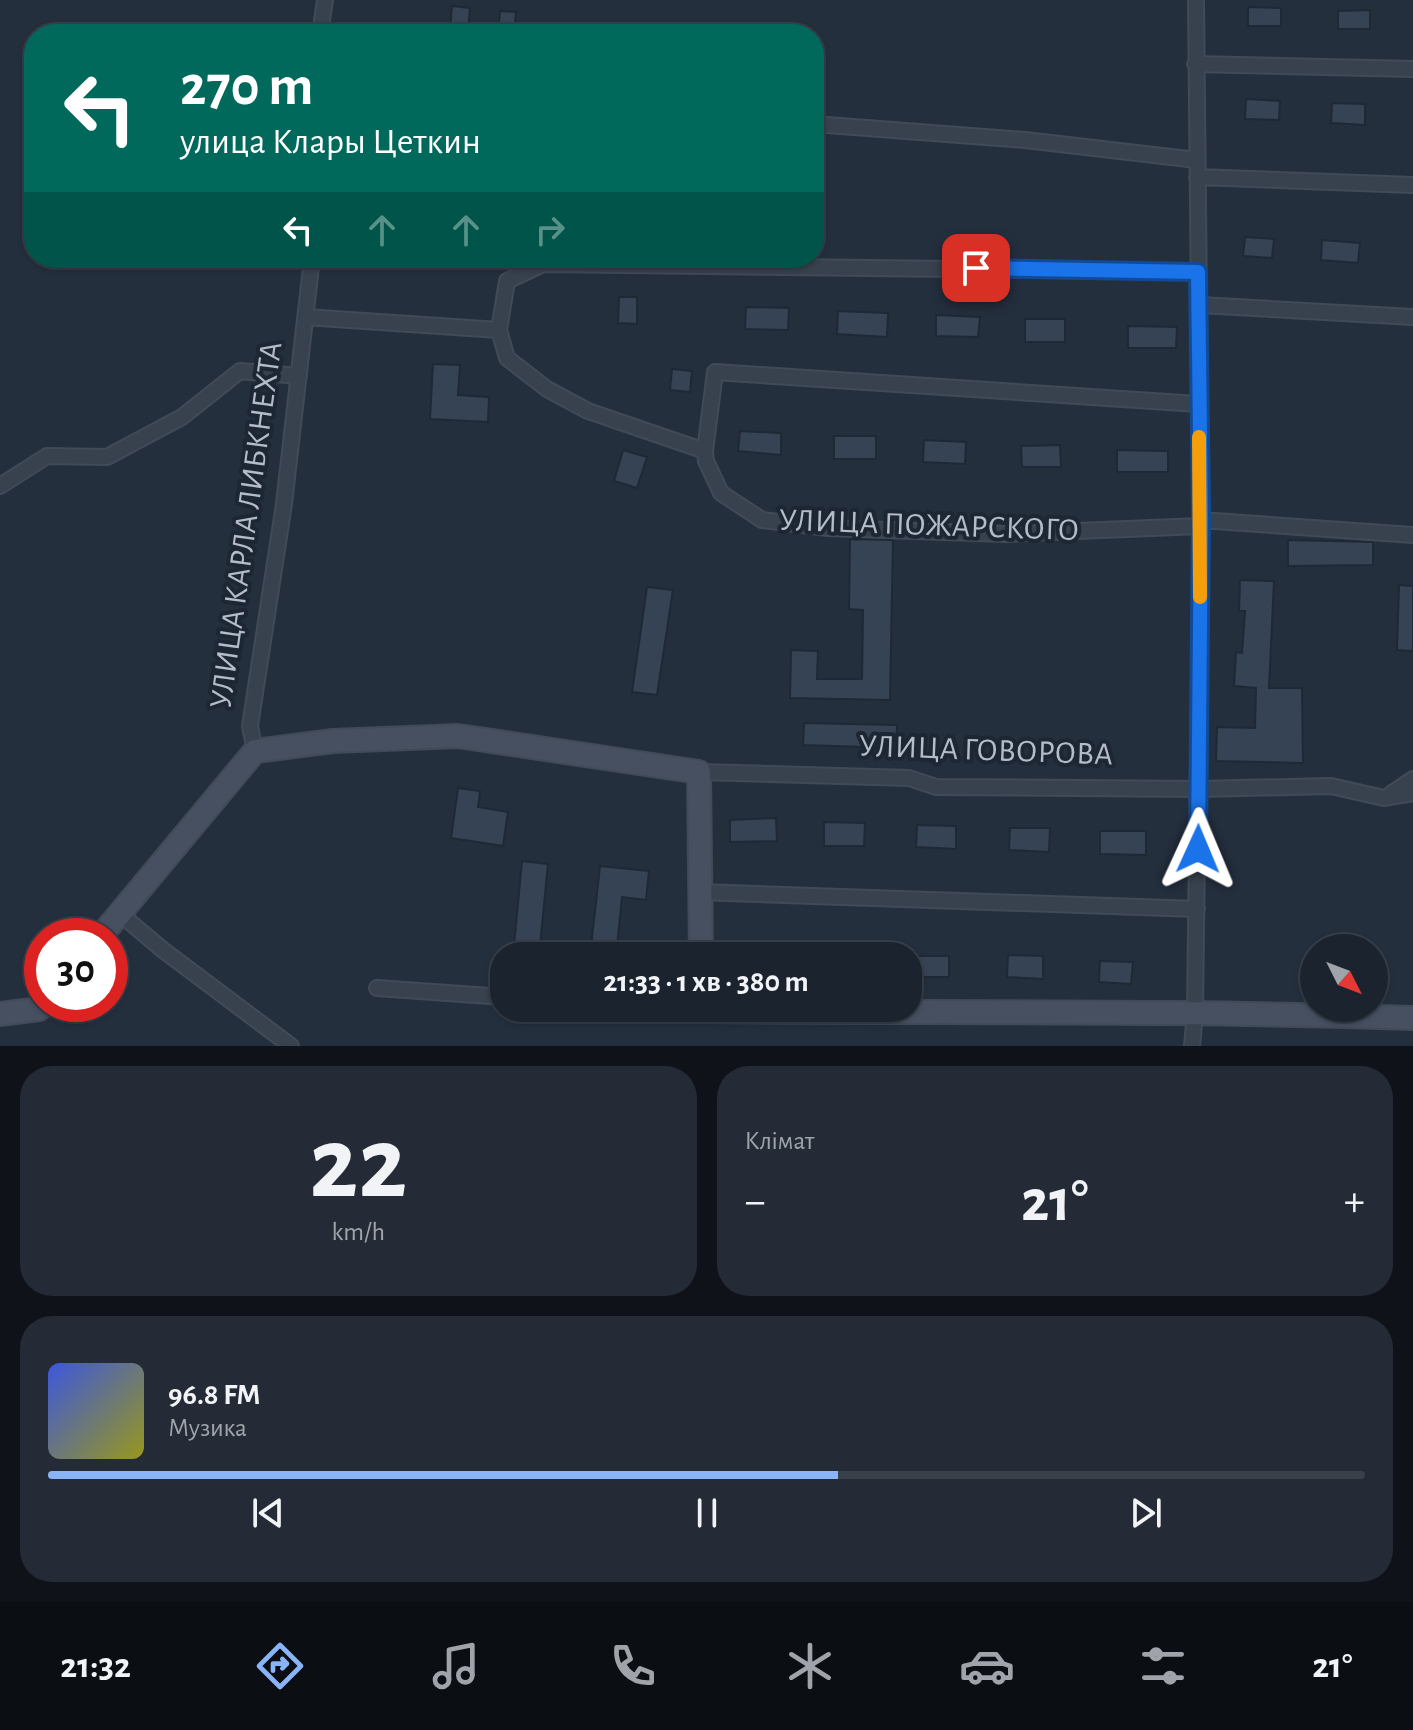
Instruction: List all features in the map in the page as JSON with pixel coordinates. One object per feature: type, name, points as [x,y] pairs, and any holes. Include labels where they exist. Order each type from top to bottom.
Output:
[{"type":"street","points":[[321,24],[325,0]]},
{"type":"street","points":[[1192,1046],[1199,789],[1200,305],[1196,0]]},
{"type":"street","points":[[1195,64],[1413,69]]},
{"type":"street","points":[[824,125],[1025,140],[1197,160]]},
{"type":"street","points":[[1197,177],[1413,185]]},
{"type":"street","points":[[824,267],[1198,272]]},
{"type":"street","name":"УЛИЦА КАРЛА ЛИБКНЕХТА","points":[[115,918],[255,751],[250,726],[284,504],[311,268]]},
{"type":"street","points":[[535,268],[507,281],[499,330],[507,358],[547,389],[588,411],[705,451],[715,372],[1198,404]]},
{"type":"street","points":[[1200,305],[1413,317]]},
{"type":"street","points":[[305,317],[499,330]]},
{"type":"street","points":[[0,486],[47,456],[107,457],[182,417],[240,371],[299,376]]},
{"type":"street","name":"УЛИЦА ПОЖАРСКОГО","points":[[705,451],[706,461],[721,493],[762,520],[828,528],[1005,534],[1200,523],[1413,535]]},
{"type":"street","name":"УЛИЦА ГОВОРОВА","points":[[255,751],[333,741],[458,736],[699,772],[909,778],[936,787],[1199,789],[1331,786],[1384,798],[1413,793]]},
{"type":"street","points":[[699,772],[700,942]]},
{"type":"street","points":[[1384,798],[1413,779]]},
{"type":"street","points":[[698,892],[1197,909]]},
{"type":"street","points":[[119,913],[291,1046]]},
{"type":"street","points":[[377,988],[490,996]]},
{"type":"street","points":[[0,1014],[24,1009]]},
{"type":"street","points":[[922,1011],[1243,1012],[1413,1018]]},
{"type":"building","points":[[452,6],[470,8],[469,24],[450,24]]},
{"type":"building","points":[[1248,7],[1281,8],[1281,26],[1248,26]]},
{"type":"building","points":[[1370,10],[1370,29],[1338,29],[1338,11]]},
{"type":"building","points":[[500,11],[516,12],[515,24],[499,24]]},
{"type":"building","points":[[1246,99],[1280,101],[1279,120],[1245,119]]},
{"type":"building","points":[[1332,103],[1365,104],[1365,125],[1331,123]]},
{"type":"building","points":[[1245,237],[1274,239],[1272,258],[1243,256]]},
{"type":"building","points":[[1322,240],[1360,243],[1358,263],[1321,260]]},
{"type":"building","points":[[619,297],[637,297],[637,324],[618,323]]},
{"type":"building","points":[[746,307],[789,308],[788,330],[745,329]]},
{"type":"building","points":[[838,311],[888,313],[887,337],[837,334]]},
{"type":"building","points":[[936,315],[980,317],[978,337],[936,336]]},
{"type":"building","points":[[1025,319],[1065,319],[1065,342],[1025,342]]},
{"type":"building","points":[[1128,326],[1177,327],[1176,348],[1128,348]]},
{"type":"building","points":[[433,364],[460,365],[458,395],[489,397],[488,422],[430,419]]},
{"type":"building","points":[[672,369],[692,371],[690,392],[670,390]]},
{"type":"building","points":[[740,431],[781,433],[781,455],[738,451]]},
{"type":"building","points":[[834,436],[876,436],[876,459],[834,459]]},
{"type":"building","points":[[924,440],[966,442],[965,464],[923,462]]},
{"type":"building","points":[[1060,445],[1061,467],[1022,467],[1021,446]]},
{"type":"building","points":[[623,450],[647,457],[637,488],[614,481]]},
{"type":"building","points":[[1117,450],[1168,451],[1168,472],[1117,472]]},
{"type":"building","points":[[850,539],[893,540],[890,700],[790,698],[791,650],[818,651],[817,679],[862,679],[863,610],[849,609]]},
{"type":"building","points":[[1288,540],[1373,542],[1373,565],[1288,566]]},
{"type":"building","points":[[1240,580],[1274,581],[1269,688],[1302,688],[1303,763],[1216,761],[1217,727],[1255,728],[1256,688],[1234,686],[1236,652],[1242,653],[1245,611],[1239,611]]},
{"type":"building","points":[[1399,585],[1413,586],[1413,651],[1397,650]]},
{"type":"building","points":[[647,587],[673,590],[657,695],[632,692]]},
{"type":"building","points":[[804,723],[897,725],[896,748],[803,745]]},
{"type":"building","points":[[458,788],[480,791],[478,807],[508,812],[503,846],[451,838]]},
{"type":"building","points":[[776,818],[777,841],[730,842],[730,820]]},
{"type":"building","points":[[824,822],[865,823],[864,846],[824,846]]},
{"type":"building","points":[[917,825],[956,826],[956,849],[916,847]]},
{"type":"building","points":[[1010,828],[1050,828],[1049,852],[1009,850]]},
{"type":"building","points":[[1100,831],[1146,831],[1146,855],[1100,854]]},
{"type":"building","points":[[522,861],[548,864],[540,942],[514,942]]},
{"type":"building","points":[[600,866],[649,871],[646,900],[622,897],[617,942],[592,942]]},
{"type":"building","points":[[1008,955],[1043,956],[1043,979],[1007,977]]},
{"type":"building","points":[[922,956],[949,956],[949,977],[922,977]]},
{"type":"building","points":[[1100,961],[1133,962],[1131,984],[1099,982]]},
{"type":"slow traffic","points":[[1199,437],[1200,597]]},
{"type":"route","points":[[976,268],[1198,272],[1201,514],[1198,849]]}]
